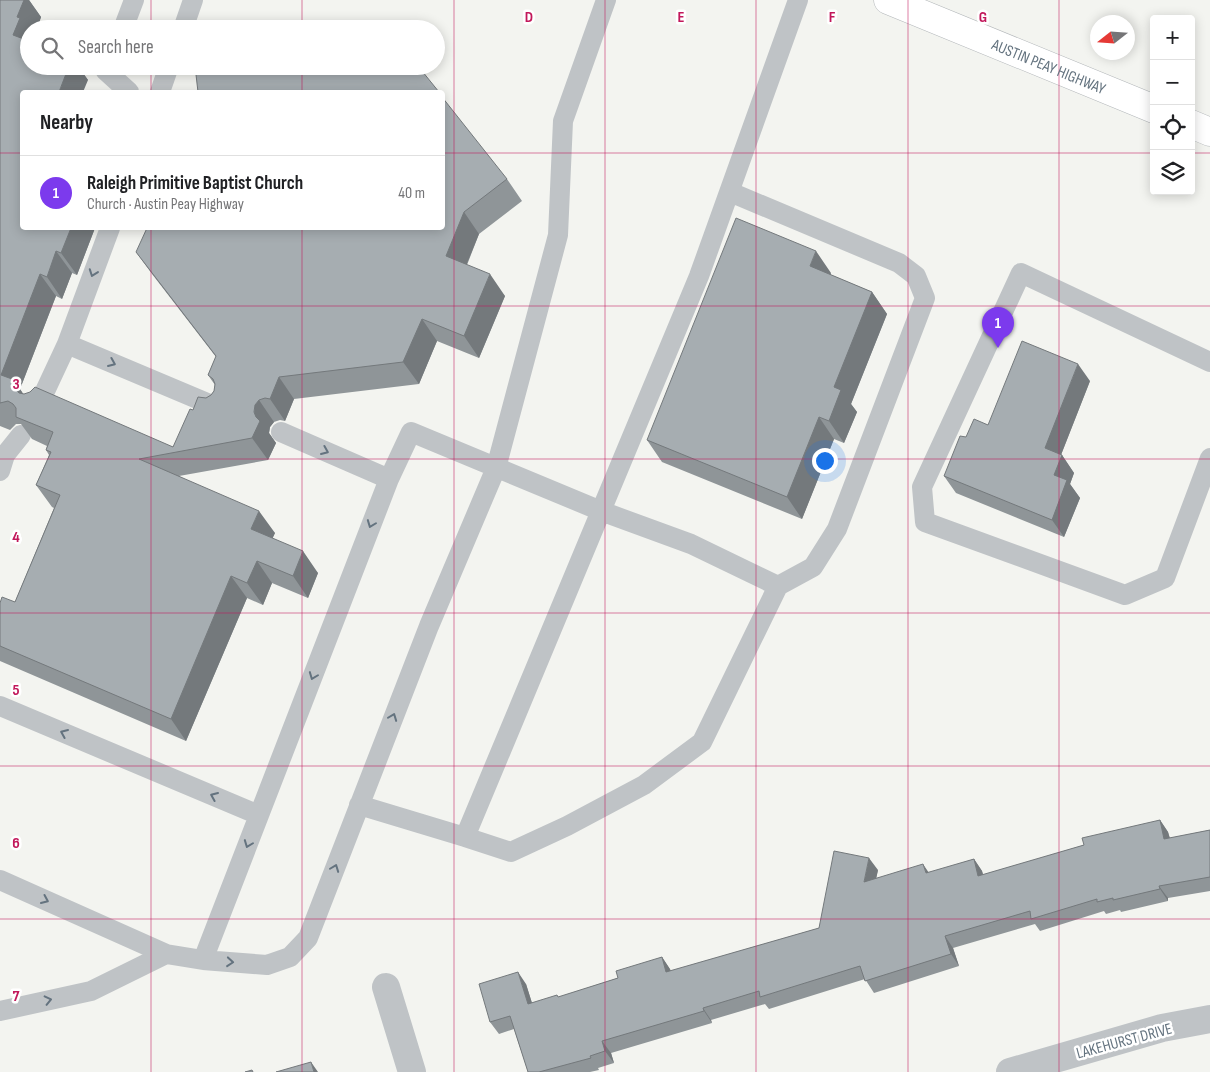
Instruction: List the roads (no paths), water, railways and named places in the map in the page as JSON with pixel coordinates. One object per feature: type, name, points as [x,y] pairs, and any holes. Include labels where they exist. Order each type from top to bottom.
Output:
[{"type":"main road","name":"AUSTIN PEAY HIGHWAY","points":[[888,0],[1150,107]]},
{"type":"main road","points":[[1195,126],[1210,132]]},
{"type":"street","points":[[386,987],[412,1072]]},
{"type":"street","name":"LAKEHURST DRIVE","points":[[1010,1072],[1162,1028],[1210,1019]]},
{"type":"lane","points":[[126,20],[134,0]]},
{"type":"lane","points":[[186,20],[193,0]]},
{"type":"lane","points":[[0,880],[166,954],[202,960],[267,965],[290,957],[308,938],[429,626],[496,468],[558,235],[563,121],[606,0]]},
{"type":"lane","points":[[465,837],[699,276],[798,0]]},
{"type":"lane","points":[[110,75],[127,90]]},
{"type":"lane","points":[[161,90],[166,75]]},
{"type":"lane","points":[[359,805],[511,852],[568,826],[644,785],[702,742],[778,586],[813,567],[837,529],[924,298],[916,276],[899,263],[730,192]]},
{"type":"lane","points":[[39,404],[67,344],[109,230]]},
{"type":"lane","points":[[1210,362],[1021,273],[922,487],[925,522],[1125,595],[1165,578],[1210,458]]},
{"type":"lane","points":[[67,344],[219,408]]},
{"type":"lane","points":[[281,432],[389,479]]},
{"type":"lane","points":[[202,960],[389,479],[411,432],[601,511],[691,544],[778,586]]},
{"type":"lane","points":[[2,460],[21,435]]},
{"type":"lane","points":[[0,706],[259,815]]},
{"type":"lane","points":[[0,1011],[91,990],[166,954]]},
{"type":"place","name":"Raleigh Primitive Baptist Church","points":[[998,348]]}]
